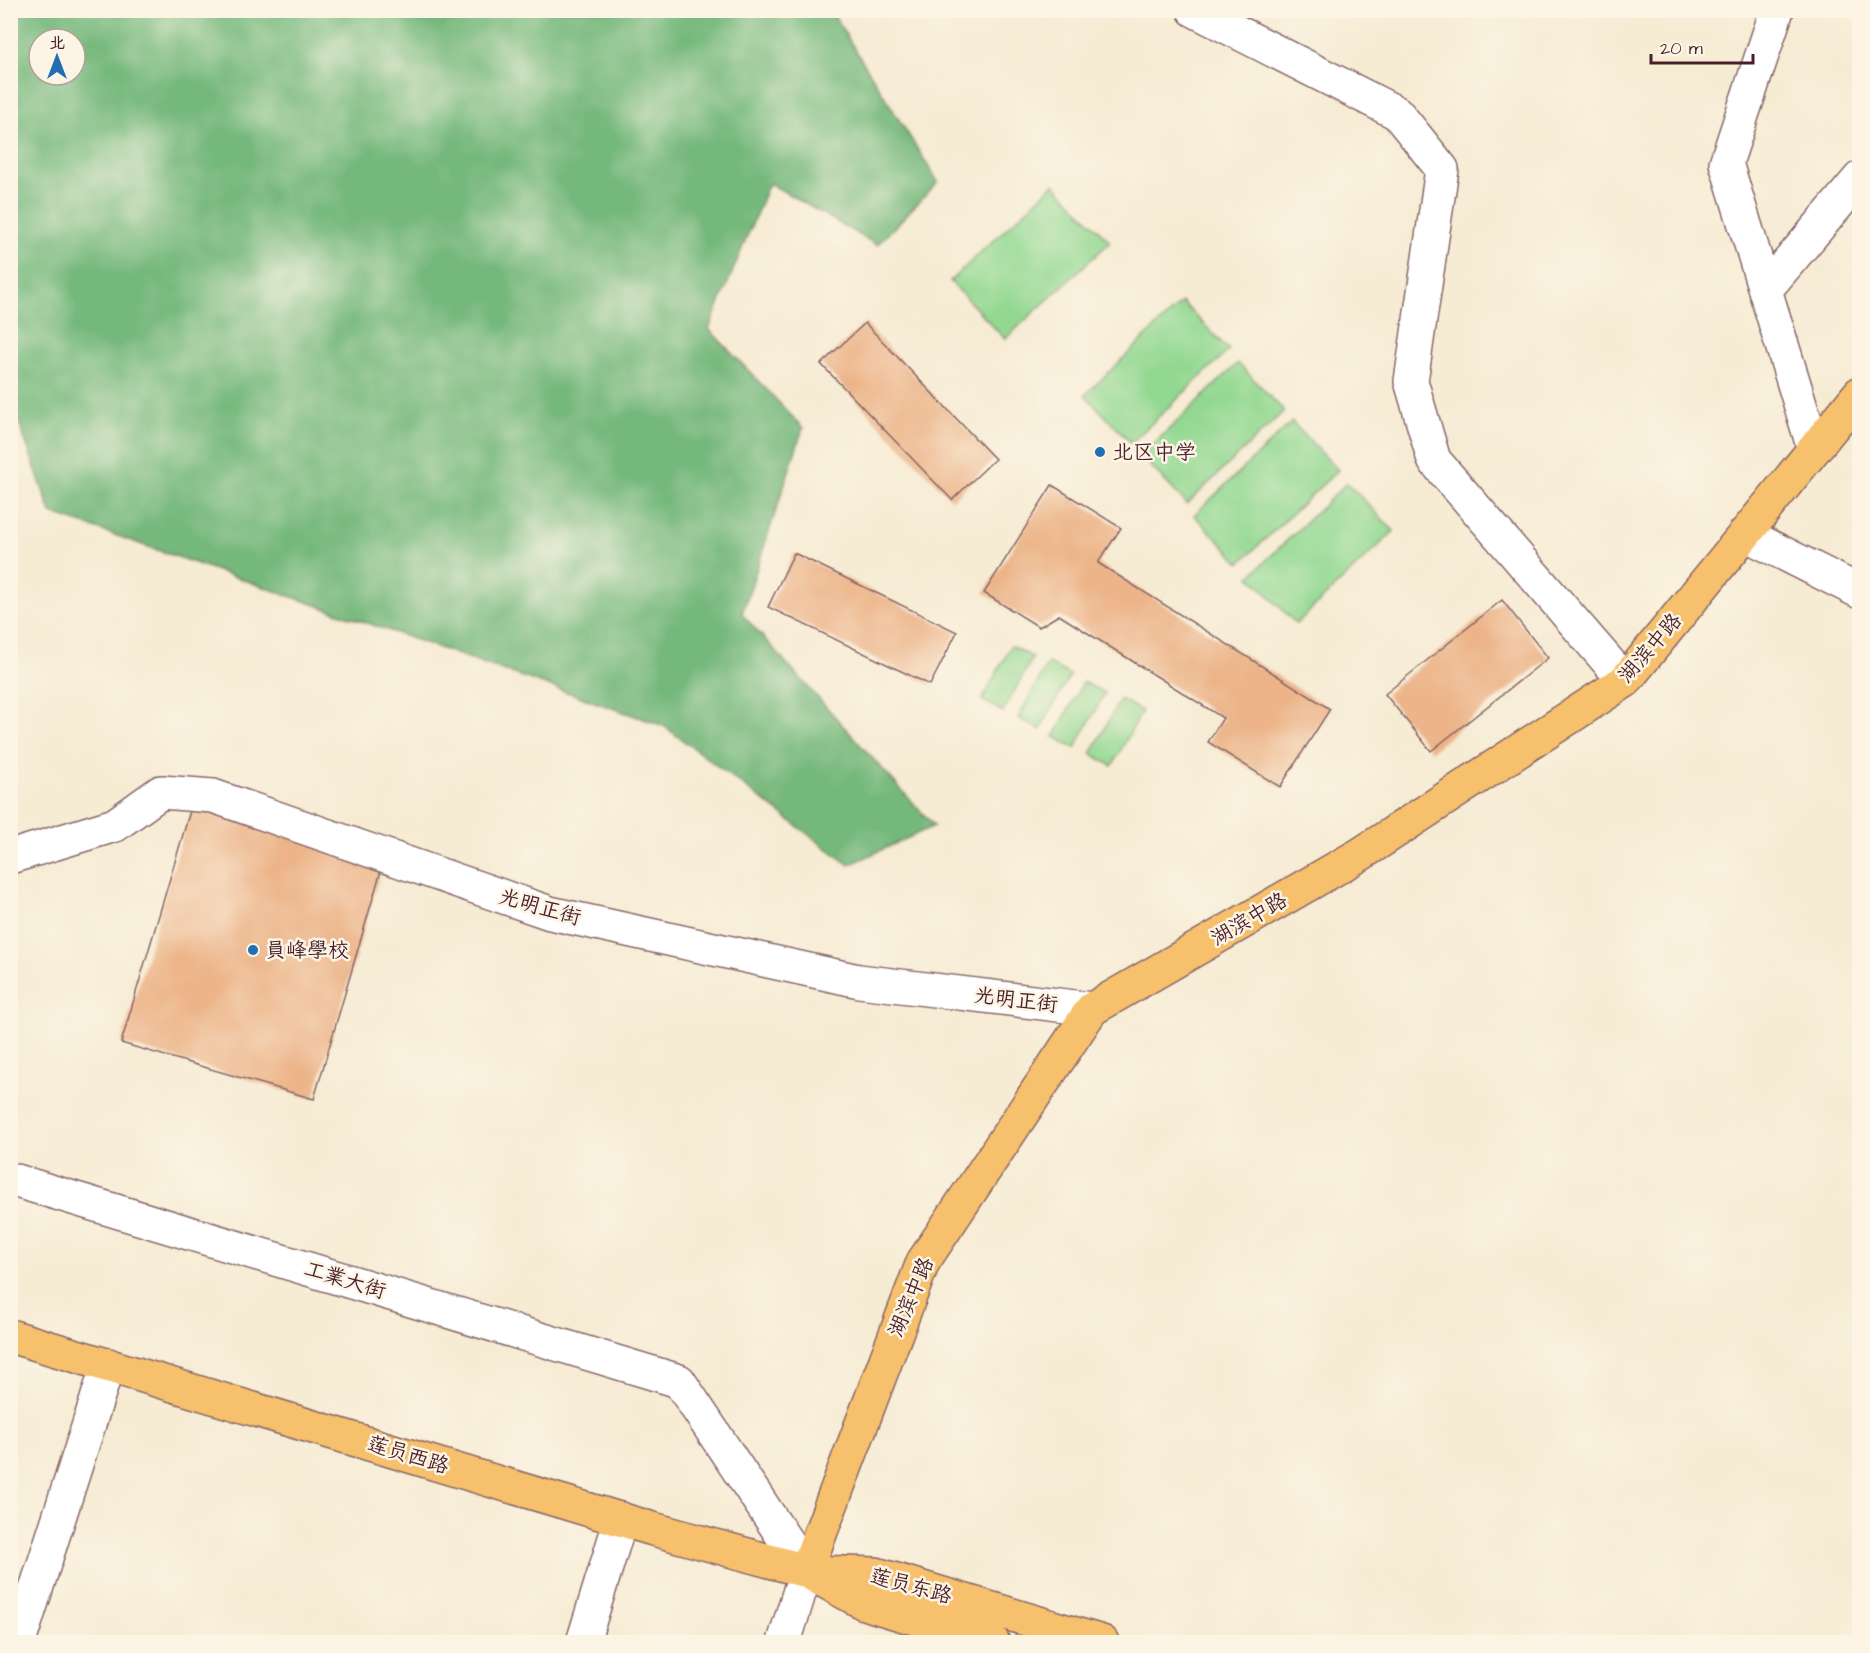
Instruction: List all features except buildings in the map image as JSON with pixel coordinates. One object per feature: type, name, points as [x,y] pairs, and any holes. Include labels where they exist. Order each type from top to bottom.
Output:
[{"type":"main road","name":"湖滨中路","points":[[806,1571],[922,1262],[1092,1009],[1361,855],[1625,681],[1860,393]]},
{"type":"main road","name":"莲员西路","points":[[10,1336],[621,1519],[806,1571]]},
{"type":"main road","name":"莲员东路","points":[[806,1571],[864,1603],[993,1642]]},
{"type":"main road","name":"莲员东路","points":[[806,1571],[876,1574],[1102,1642]]},
{"type":"street","points":[[1194,10],[1397,113],[1442,169],[1411,381],[1434,460],[1625,681]]},
{"type":"street","points":[[1777,10],[1726,163],[1814,450]]},
{"type":"street","points":[[1765,290],[1860,178]]},
{"type":"street","points":[[1745,534],[1860,592]]},
{"type":"street","name":"光明正街","points":[[10,857],[115,825],[161,792],[213,796],[550,913],[859,981],[1092,1009]]},
{"type":"street","name":"工業大街","points":[[10,1179],[679,1381],[806,1571]]},
{"type":"street","points":[[19,1642],[108,1365]]},
{"type":"street","points":[[583,1642],[621,1519]]},
{"type":"street","points":[[784,1642],[806,1571]]},
{"type":"green space","points":[[11,10],[831,11],[938,182],[877,245],[769,183],[709,329],[803,428],[742,614],[934,826],[849,865],[664,726],[51,513],[11,400]]},
{"type":"green space","points":[[1054,184],[1110,242],[1005,339],[950,281]]},
{"type":"green space","points":[[1182,302],[1229,350],[1131,443],[1085,395]]},
{"type":"green space","points":[[1238,363],[1284,411],[1187,504],[1141,456]]},
{"type":"green space","points":[[1292,422],[1338,470],[1240,563],[1194,515]]},
{"type":"green space","points":[[1347,483],[1394,531],[1296,624],[1250,576]]},
{"type":"green space","points":[[1011,646],[1033,657],[1003,712],[982,700]]},
{"type":"green space","points":[[1048,663],[1070,675],[1040,730],[1018,718]]},
{"type":"green space","points":[[1083,682],[1105,693],[1075,748],[1054,737]]},
{"type":"green space","points":[[1120,699],[1142,711],[1112,766],[1091,754]]},
{"type":"place","name":"北区中学","points":[[1100,452]]},
{"type":"place","name":"員峰學校","points":[[253,950]]}]
